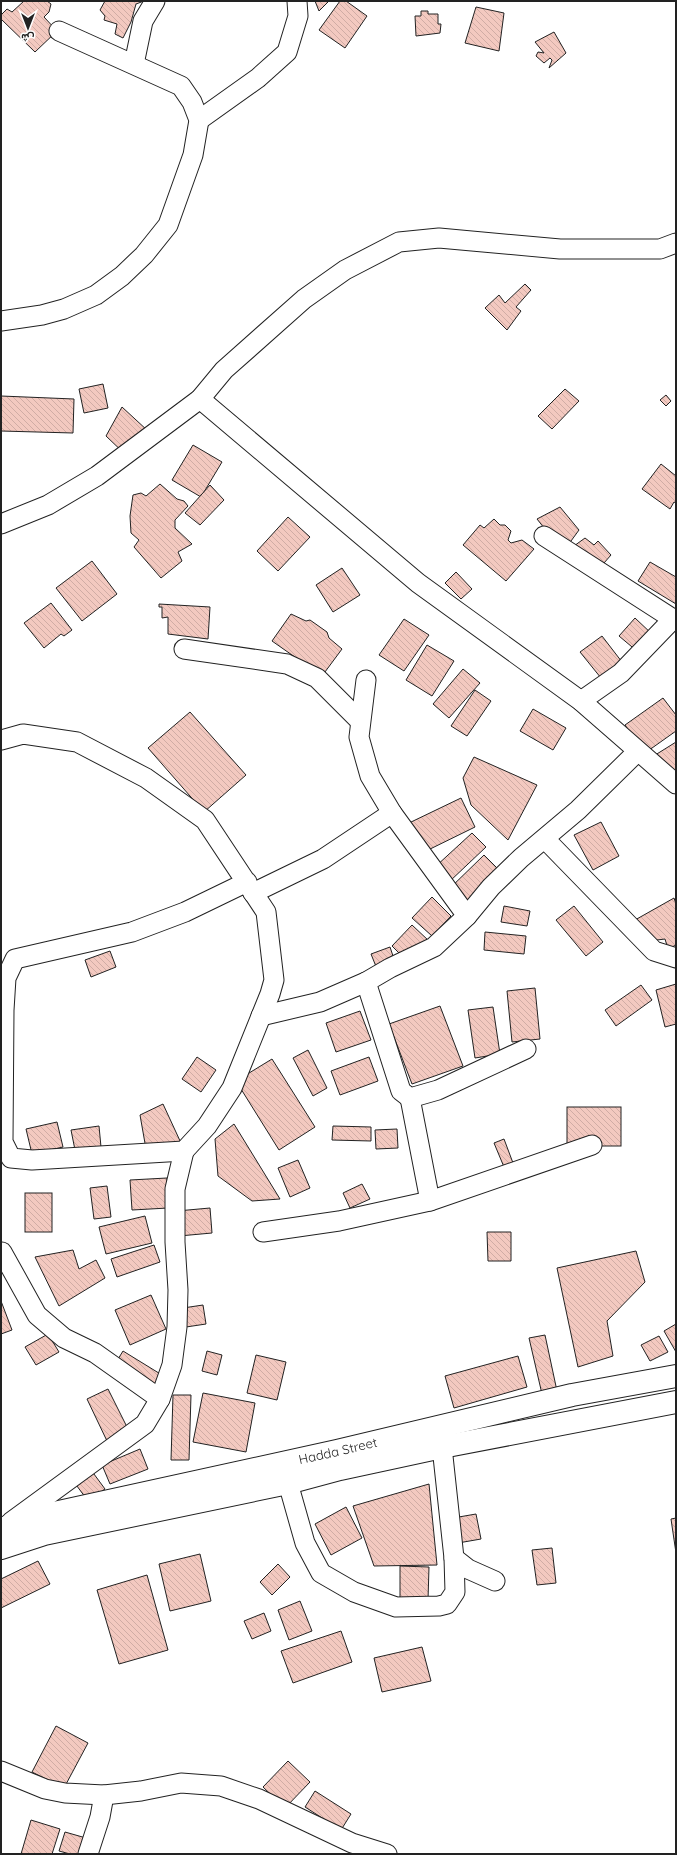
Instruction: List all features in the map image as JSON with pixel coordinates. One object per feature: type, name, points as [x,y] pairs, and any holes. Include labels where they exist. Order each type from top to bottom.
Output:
[{"type":"main road","name":"Hadda Street","points":[[3,1528],[40,1526],[286,1472],[572,1395],[676,1376]]},
{"type":"main road","name":"Hadda Street","points":[[286,1472],[340,1469],[442,1447],[676,1402]]},
{"type":"main road","name":"Hadda Street","points":[[1,1548],[40,1526]]},
{"type":"street","points":[[134,64],[143,21],[155,1]]},
{"type":"street","points":[[199,120],[258,78],[287,52],[298,16],[297,1]]},
{"type":"street","points":[[1,321],[42,315],[64,308],[96,295],[122,276],[144,255],[168,225],[193,155],[199,120],[192,102],[181,86],[60,31]]},
{"type":"street","points":[[1,524],[48,505],[97,476],[200,399],[224,370],[304,299],[345,270],[399,242],[439,238],[560,249],[660,249],[676,243]]},
{"type":"street","points":[[200,399],[418,583],[581,701],[676,784]]},
{"type":"street","points":[[544,536],[675,619],[621,673],[581,701]]},
{"type":"street","points":[[184,649],[287,664],[318,678],[360,721]]},
{"type":"street","points":[[366,680],[359,737],[370,776],[392,813],[467,916]]},
{"type":"street","points":[[1,740],[22,734],[77,742],[146,778],[205,820],[266,912],[274,980],[232,1088],[208,1126],[184,1151],[175,1189],[175,1242],[178,1290],[177,1327],[172,1365],[160,1399],[145,1424],[3,1528]]},
{"type":"street","points":[[261,1016],[320,1002],[366,982],[390,968],[434,947],[467,916],[491,887],[578,810],[638,752]]},
{"type":"street","points":[[184,1151],[32,1160],[11,1158],[3,1142],[4,1010],[6,978],[15,959],[132,932],[250,888],[323,859],[392,813]]},
{"type":"street","points":[[545,839],[654,951],[676,958]]},
{"type":"street","points":[[366,982],[401,1091],[410,1098],[430,1201]]},
{"type":"street","points":[[410,1098],[438,1090],[526,1049]]},
{"type":"street","points":[[263,1232],[339,1221],[430,1201],[592,1145]]},
{"type":"street","points":[[2,1252],[37,1315],[64,1338],[94,1353],[160,1399]]},
{"type":"street","points":[[286,1472],[305,1543],[321,1573],[354,1592],[396,1607],[439,1606],[447,1604],[455,1592],[454,1558],[442,1447]]},
{"type":"street","points":[[454,1558],[468,1569],[495,1581]]},
{"type":"street","points":[[1,1771],[52,1790],[65,1793],[104,1796],[141,1791],[181,1783],[221,1786],[259,1799],[352,1843],[387,1854]]},
{"type":"street","points":[[88,1854],[100,1817],[104,1796]]},
{"type":"building","points":[[24,1],[47,1],[51,4],[49,12],[44,17],[57,31],[35,52],[1,19],[1,15],[7,9],[12,12]]},
{"type":"building","points":[[105,1],[144,1],[136,4],[131,22],[123,38],[115,34],[117,24],[104,20],[105,16],[100,10]]},
{"type":"building","points":[[315,1],[329,1],[319,11]]},
{"type":"building","points":[[340,1],[346,1],[367,16],[345,48],[319,30]]},
{"type":"building","points":[[476,7],[504,13],[499,51],[465,43]]},
{"type":"building","points":[[421,11],[428,11],[428,14],[438,14],[438,24],[441,24],[440,33],[416,36],[415,16],[421,16]]},
{"type":"building","points":[[554,32],[566,53],[549,68],[552,60],[550,58],[544,63],[536,56],[538,52],[544,53],[535,42]]},
{"type":"building","points":[[525,284],[531,290],[516,307],[521,311],[507,330],[485,308],[499,295],[505,303]]},
{"type":"building","points":[[103,384],[108,408],[84,413],[79,389]]},
{"type":"building","points":[[565,389],[579,401],[552,429],[538,416]]},
{"type":"building","points":[[666,395],[671,401],[666,406],[660,400]]},
{"type":"building","points":[[1,396],[74,399],[73,433],[1,431]]},
{"type":"building","points":[[122,407],[148,431],[127,456],[106,436]]},
{"type":"building","points":[[193,445],[222,462],[201,497],[172,480]]},
{"type":"building","points":[[661,464],[676,476],[676,503],[674,502],[670,509],[642,489]]},
{"type":"building","points":[[160,484],[177,499],[184,501],[188,506],[175,520],[175,528],[192,544],[178,552],[182,561],[161,578],[134,547],[139,540],[131,533],[130,516],[133,495],[141,493],[146,496]]},
{"type":"building","points":[[210,485],[224,500],[200,525],[185,513]]},
{"type":"building","points":[[560,507],[579,530],[563,552],[537,519]]},
{"type":"building","points":[[288,517],[310,537],[278,571],[257,551]]},
{"type":"building","points":[[494,519],[500,525],[505,525],[511,531],[508,540],[511,543],[522,540],[534,549],[506,581],[463,545],[480,525],[484,528]]},
{"type":"building","points":[[585,538],[594,545],[598,541],[611,555],[597,571],[574,546]]},
{"type":"building","points":[[92,561],[117,594],[82,621],[56,588]]},
{"type":"building","points":[[650,562],[676,577],[676,604],[638,581]]},
{"type":"building","points":[[342,568],[360,595],[333,612],[316,585]]},
{"type":"building","points":[[456,572],[472,589],[461,599],[445,583]]},
{"type":"building","points":[[51,603],[72,630],[64,636],[61,634],[44,648],[24,623]]},
{"type":"building","points":[[159,604],[210,607],[208,639],[168,634],[168,617],[162,618],[162,607],[159,607]]},
{"type":"building","points":[[291,614],[306,621],[310,620],[327,632],[329,638],[342,649],[322,676],[272,641]]},
{"type":"building","points":[[635,618],[653,635],[638,652],[619,636]]},
{"type":"building","points":[[404,619],[429,635],[404,671],[379,655]]},
{"type":"building","points":[[602,636],[622,662],[601,678],[580,652]]},
{"type":"building","points":[[427,645],[454,661],[432,696],[406,680]]},
{"type":"building","points":[[463,669],[480,683],[449,718],[433,704]]},
{"type":"building","points":[[475,690],[491,701],[467,736],[451,726]]},
{"type":"building","points":[[663,698],[676,715],[676,731],[645,753],[625,725]]},
{"type":"building","points":[[533,709],[566,728],[553,750],[520,731]]},
{"type":"building","points":[[190,712],[246,775],[204,812],[148,748]]},
{"type":"building","points":[[676,742],[676,778],[652,757]]},
{"type":"building","points":[[474,757],[537,785],[508,840],[471,805],[463,778]]},
{"type":"building","points":[[461,798],[475,827],[424,852],[409,823]]},
{"type":"building","points":[[601,822],[619,856],[593,870],[574,835]]},
{"type":"building","points":[[472,833],[486,847],[449,882],[435,867]]},
{"type":"building","points":[[484,855],[501,872],[464,909],[446,892]]},
{"type":"building","points":[[432,897],[451,916],[432,936],[412,918]]},
{"type":"building","points":[[674,898],[676,904],[676,945],[668,949],[665,939],[649,941],[635,920]]},
{"type":"building","points":[[504,906],[530,911],[527,926],[501,922]]},
{"type":"building","points":[[574,906],[603,942],[586,956],[556,920]]},
{"type":"building","points":[[412,925],[429,941],[403,957],[392,946]]},
{"type":"building","points":[[485,932],[526,936],[524,954],[484,950]]},
{"type":"building","points":[[390,947],[395,962],[377,969],[371,954]]},
{"type":"building","points":[[110,951],[116,967],[91,977],[85,960]]},
{"type":"building","points":[[676,984],[676,1024],[665,1027],[656,990]]},
{"type":"building","points":[[641,985],[652,1000],[616,1026],[605,1010]]},
{"type":"building","points":[[535,988],[540,1039],[512,1042],[507,991]]},
{"type":"building","points":[[440,1006],[463,1066],[412,1084],[389,1024]]},
{"type":"building","points":[[493,1007],[500,1054],[475,1058],[468,1010]]},
{"type":"building","points":[[360,1011],[371,1040],[336,1052],[326,1023]]},
{"type":"building","points":[[308,1050],[327,1088],[313,1096],[293,1058]]},
{"type":"building","points":[[197,1057],[216,1070],[201,1092],[182,1079]]},
{"type":"building","points":[[369,1057],[378,1081],[340,1095],[331,1071]]},
{"type":"building","points":[[272,1059],[315,1127],[279,1150],[236,1081]]},
{"type":"building","points":[[163,1104],[181,1143],[146,1149],[140,1115]]},
{"type":"building","points":[[567,1107],[621,1107],[621,1146],[567,1146]]},
{"type":"building","points":[[57,1122],[63,1147],[32,1154],[26,1129]]},
{"type":"building","points":[[234,1124],[280,1199],[252,1201],[218,1176],[215,1139]]},
{"type":"building","points":[[99,1126],[101,1147],[75,1150],[71,1130]]},
{"type":"building","points":[[333,1126],[371,1127],[371,1141],[332,1140]]},
{"type":"building","points":[[397,1129],[398,1148],[376,1149],[375,1130]]},
{"type":"building","points":[[504,1139],[513,1163],[504,1167],[494,1143]]},
{"type":"building","points":[[298,1160],[310,1188],[290,1197],[278,1168]]},
{"type":"building","points":[[167,1178],[168,1208],[132,1210],[130,1180]]},
{"type":"building","points":[[362,1184],[370,1199],[350,1208],[343,1193]]},
{"type":"building","points":[[107,1186],[111,1217],[94,1219],[90,1188]]},
{"type":"building","points":[[25,1193],[52,1193],[52,1232],[25,1232]]},
{"type":"building","points":[[210,1208],[212,1233],[179,1236],[177,1211]]},
{"type":"building","points":[[145,1216],[152,1243],[106,1254],[99,1227]]},
{"type":"building","points":[[487,1232],[511,1232],[511,1261],[488,1261]]},
{"type":"building","points":[[154,1245],[160,1262],[117,1277],[111,1259]]},
{"type":"building","points":[[73,1250],[79,1269],[96,1260],[105,1278],[59,1306],[35,1257]]},
{"type":"building","points":[[636,1251],[645,1282],[607,1321],[613,1356],[578,1367],[557,1268]]},
{"type":"building","points":[[151,1295],[166,1329],[130,1345],[115,1310]]},
{"type":"building","points":[[1,1301],[12,1330],[1,1334]]},
{"type":"building","points":[[203,1305],[206,1324],[186,1327],[183,1308]]},
{"type":"building","points":[[676,1324],[676,1352],[664,1331]]},
{"type":"building","points":[[48,1334],[59,1352],[36,1365],[25,1347]]},
{"type":"building","points":[[545,1335],[557,1391],[542,1394],[529,1338]]},
{"type":"building","points":[[659,1336],[668,1352],[650,1361],[641,1345]]},
{"type":"building","points":[[123,1351],[162,1375],[154,1388],[115,1364]]},
{"type":"building","points":[[207,1351],[222,1355],[217,1375],[202,1371]]},
{"type":"building","points":[[256,1355],[286,1362],[277,1400],[247,1393]]},
{"type":"building","points":[[518,1356],[527,1387],[454,1408],[445,1376]]},
{"type":"building","points":[[108,1389],[129,1431],[107,1441],[87,1399]]},
{"type":"building","points":[[203,1393],[255,1403],[246,1452],[193,1442]]},
{"type":"building","points":[[173,1395],[191,1395],[189,1460],[171,1460]]},
{"type":"building","points":[[140,1449],[148,1469],[110,1484],[102,1465]]},
{"type":"building","points":[[91,1470],[105,1489],[88,1501],[74,1482]]},
{"type":"building","points":[[429,1484],[437,1565],[374,1566],[353,1506]]},
{"type":"building","points":[[346,1507],[362,1538],[331,1555],[315,1524]]},
{"type":"building","points":[[476,1514],[481,1539],[458,1543],[453,1518]]},
{"type":"building","points":[[676,1518],[676,1553],[671,1519]]},
{"type":"building","points":[[552,1548],[556,1583],[537,1585],[532,1550]]},
{"type":"building","points":[[200,1554],[211,1601],[170,1611],[159,1564]]},
{"type":"building","points":[[38,1561],[50,1584],[1,1608],[1,1579]]},
{"type":"building","points":[[278,1564],[290,1577],[272,1595],[260,1582]]},
{"type":"building","points":[[400,1566],[429,1567],[428,1600],[400,1600]]},
{"type":"building","points":[[147,1575],[168,1650],[119,1664],[97,1590]]},
{"type":"building","points":[[300,1601],[312,1631],[289,1640],[278,1610]]},
{"type":"building","points":[[264,1613],[271,1631],[252,1639],[244,1621]]},
{"type":"building","points":[[341,1631],[352,1662],[293,1683],[281,1651]]},
{"type":"building","points":[[422,1647],[431,1681],[382,1692],[374,1658]]},
{"type":"building","points":[[56,1726],[88,1743],[64,1788],[32,1772]]},
{"type":"building","points":[[288,1761],[310,1782],[285,1808],[263,1787]]},
{"type":"building","points":[[315,1791],[351,1814],[341,1830],[305,1807]]},
{"type":"building","points":[[31,1820],[60,1829],[52,1854],[21,1854]]},
{"type":"building","points":[[65,1832],[86,1838],[81,1854],[70,1854],[59,1851]]}]
